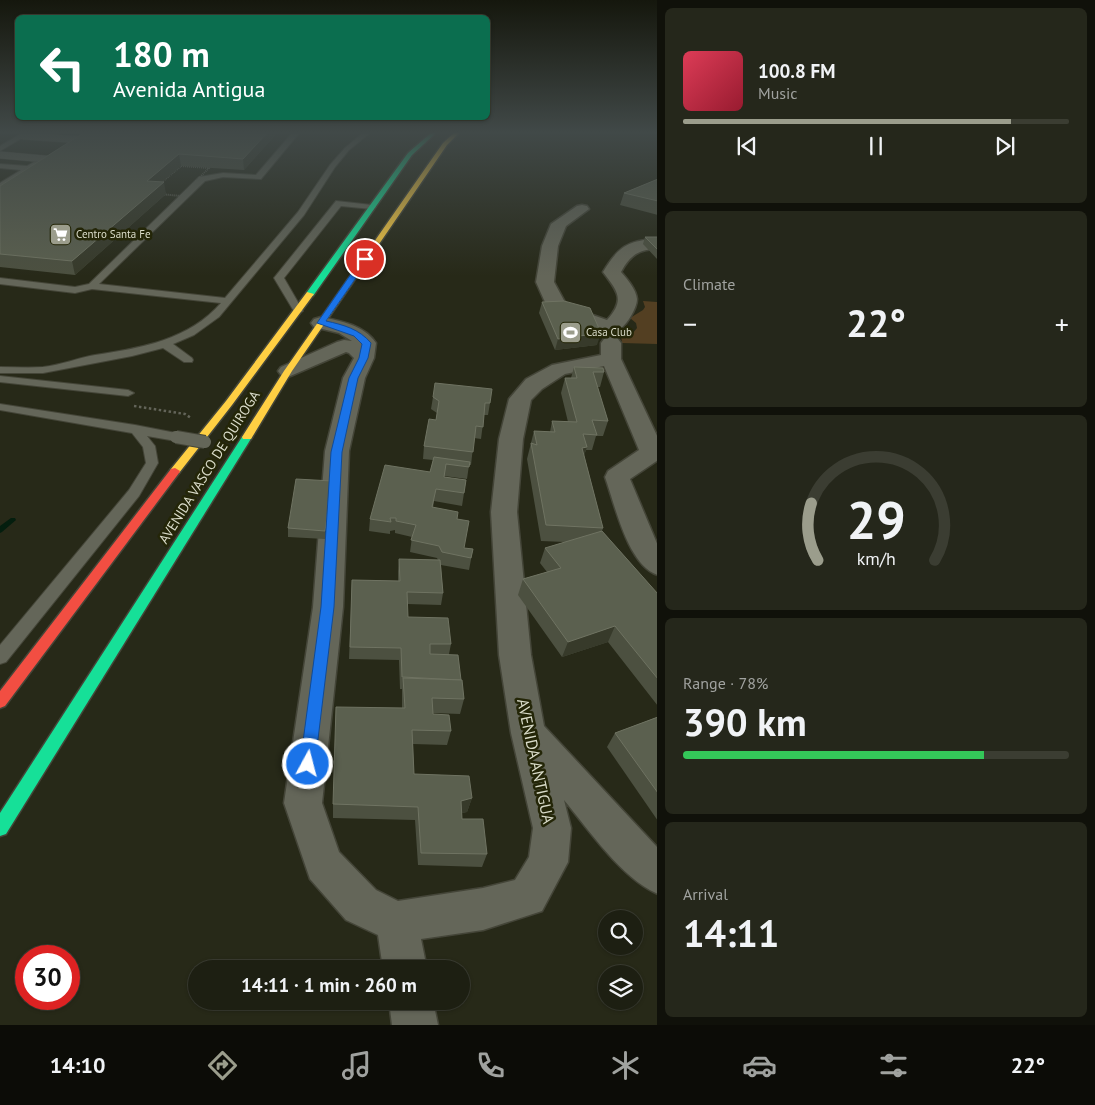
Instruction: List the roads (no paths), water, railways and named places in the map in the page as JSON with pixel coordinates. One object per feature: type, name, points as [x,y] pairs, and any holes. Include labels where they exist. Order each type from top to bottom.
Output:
[{"type":"main road","name":"AVENIDA VASCO DE QUIROGA","points":[[0,702],[151,500],[298,311],[391,180]]},
{"type":"main road","name":"AVENIDA VASCO DE QUIROGA","points":[[0,828],[288,371],[419,180]]},
{"type":"street","points":[[582,209],[559,224],[550,246],[544,282],[560,310],[611,327]]},
{"type":"street","points":[[657,244],[640,244],[620,257],[612,272],[626,288],[628,303],[624,314],[611,327],[611,359],[655,453],[617,477],[645,550],[657,564]]},
{"type":"street","points":[[321,323],[340,327],[357,334],[366,343],[364,358],[354,378],[337,452],[328,607],[303,804],[324,865],[361,905],[397,922],[403,960]]},
{"type":"street","points":[[288,371],[344,346],[356,348],[364,358]]},
{"type":"street","name":"AVENIDA ANTIGUA","points":[[397,922],[483,909],[528,897],[548,862],[552,828],[528,733],[515,655],[504,512],[513,431],[520,399],[534,384],[559,369],[611,359]]},
{"type":"street","points":[[528,733],[636,855],[657,873]]},
{"type":"street","points":[[412,1010],[415,1025]]},
{"type":"lane","points":[[92,286],[201,180]]},
{"type":"lane","points":[[0,370],[43,370],[132,353],[165,344],[190,334],[216,315],[301,213],[323,180]]},
{"type":"lane","points":[[298,311],[279,278],[340,203],[372,207]]},
{"type":"lane","points":[[0,281],[75,290],[92,286],[227,300]]},
{"type":"lane","points":[[165,344],[188,360]]},
{"type":"lane","points":[[0,379],[128,393]]},
{"type":"lane","points":[[0,407],[205,442]]},
{"type":"lane","points":[[0,657],[134,493],[152,463],[149,446],[135,429]]},
{"type":"waterway","points":[[0,530],[13,520]]},
{"type":"place","name":"Centro Santa Fe","points":[[60,234]]},
{"type":"place","name":"Casa Club","points":[[570,332]]}]
